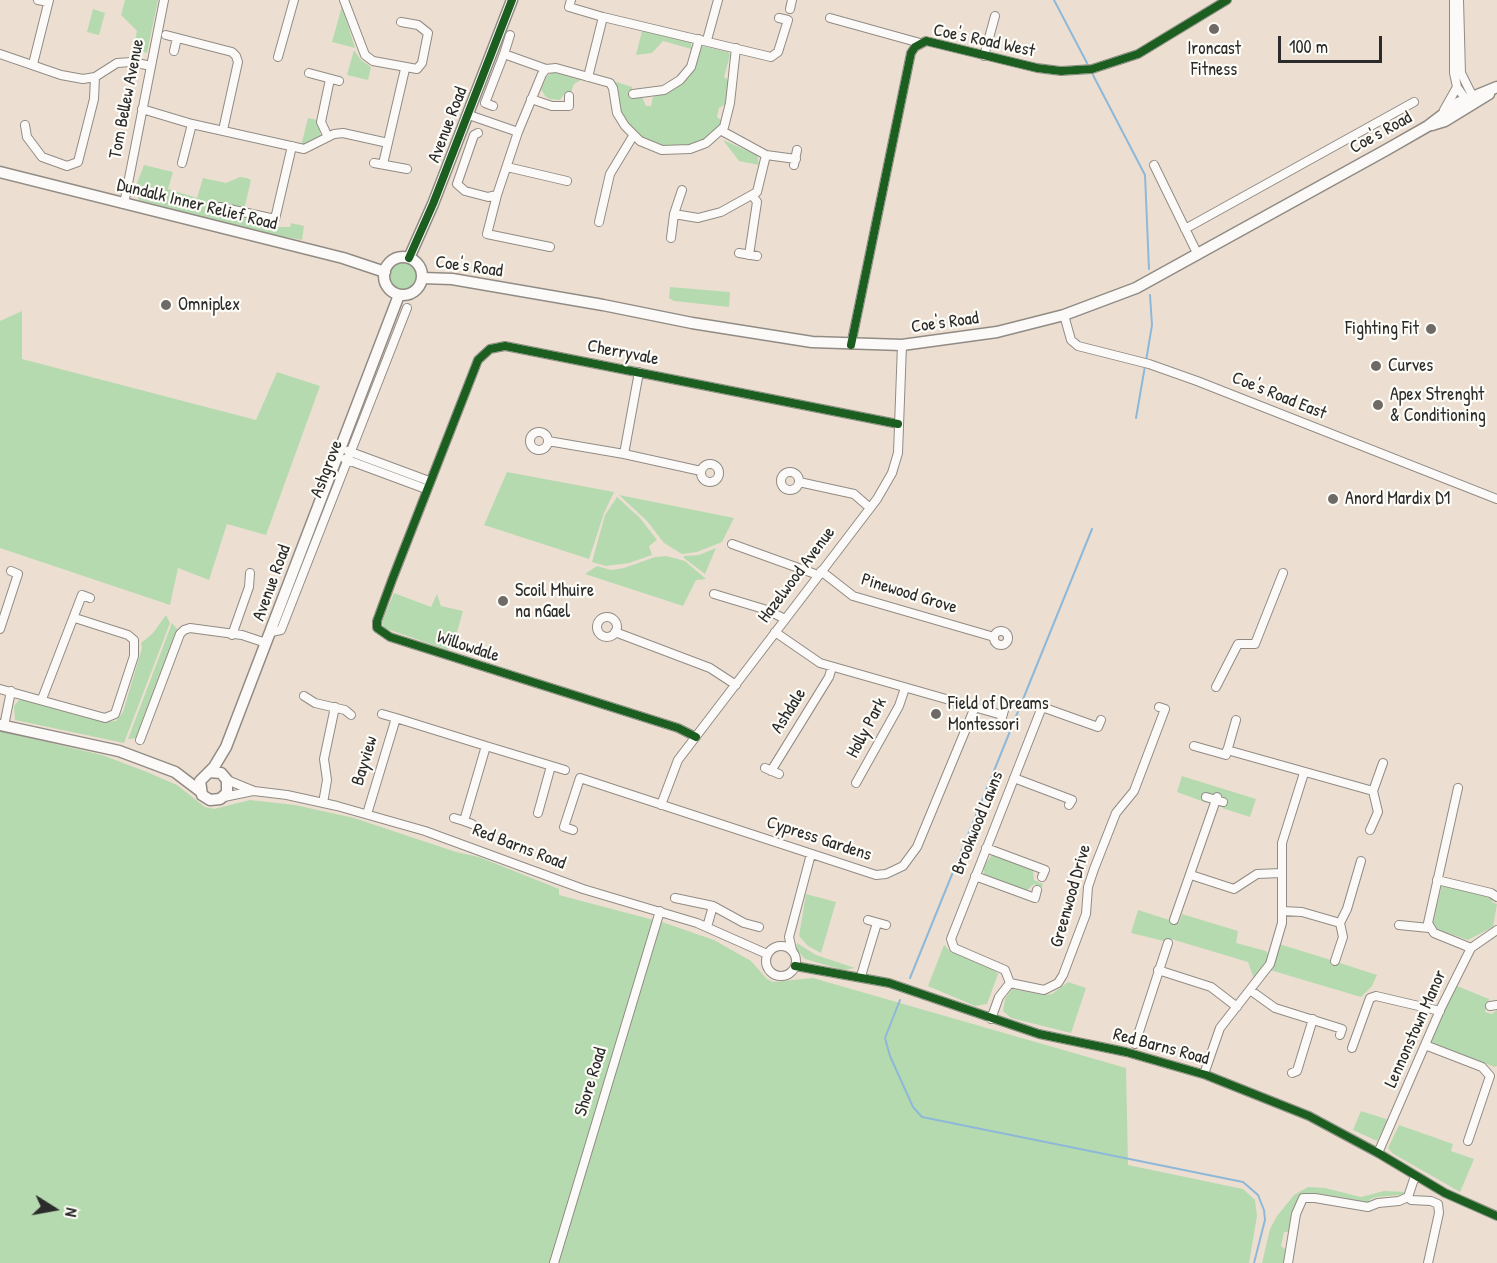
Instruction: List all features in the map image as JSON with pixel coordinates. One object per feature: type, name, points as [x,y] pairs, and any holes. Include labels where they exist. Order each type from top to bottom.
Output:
[{"type":"main road","name":"Avenue Road","points":[[409,258],[512,0]]},
{"type":"main road","name":"Coe's Road","points":[[422,278],[452,279],[775,337],[851,345],[902,345],[997,332],[1064,315],[1136,288],[1428,126],[1442,113],[1497,87]]},
{"type":"main road","name":"Coe's Road","points":[[1428,126],[1446,121],[1471,101]]},
{"type":"main road","name":"Dundalk Inner Relief Road","points":[[0,172],[343,258],[385,272]]},
{"type":"main road","points":[[397,258],[409,258],[418,264],[422,278],[414,292],[399,295],[386,284],[385,272],[397,258]]},
{"type":"main road","name":"Avenue Road","points":[[206,774],[226,747],[399,295]]},
{"type":"main road","points":[[2,725],[98,744],[175,772],[225,777],[228,788],[224,797],[210,800],[175,772]]},
{"type":"main road","name":"Avenue Road","points":[[225,777],[226,747]]},
{"type":"main road","points":[[200,791],[200,781],[206,774]]},
{"type":"street","name":"Tom Bellew Avenue","points":[[124,204],[164,0]]},
{"type":"street","points":[[278,57],[294,0]]},
{"type":"street","points":[[344,0],[365,56],[373,61],[405,69],[417,69],[422,63],[428,33],[418,25],[401,22]]},
{"type":"street","points":[[571,0],[569,7],[603,17],[775,56],[788,20],[779,18]]},
{"type":"street","points":[[633,94],[648,98],[686,75],[703,40],[718,0]]},
{"type":"street","name":"Coe's Road West","points":[[851,345],[911,53],[920,43],[926,41],[984,56],[1061,71],[1092,69],[1138,54],[1227,0]]},
{"type":"street","points":[[1442,113],[1456,87],[1453,60],[1454,0]]},
{"type":"street","points":[[1459,0],[1461,73],[1471,101]]},
{"type":"street","points":[[33,64],[45,1]]},
{"type":"street","points":[[984,56],[995,16]]},
{"type":"street","points":[[588,77],[603,17]]},
{"type":"street","name":"Coe's Road West","points":[[830,18],[920,43]]},
{"type":"street","points":[[166,35],[232,52],[236,56],[238,63],[223,130]]},
{"type":"street","points":[[493,106],[485,103],[510,35]]},
{"type":"street","points":[[174,51],[177,38]]},
{"type":"street","points":[[504,54],[546,69],[556,68],[609,83],[613,88],[617,113],[633,136],[650,146],[672,151],[706,143],[722,131],[730,103],[736,48]]},
{"type":"street","points":[[0,54],[74,78],[94,77],[117,63],[132,62],[151,66]]},
{"type":"street","points":[[405,69],[388,143],[379,163],[407,169]]},
{"type":"street","points":[[546,69],[518,132],[487,227],[487,234],[550,248]]},
{"type":"street","points":[[309,73],[335,80],[321,122],[328,137]]},
{"type":"street","points":[[25,125],[27,137],[42,158],[67,166],[78,162],[94,99],[94,77]]},
{"type":"street","points":[[1456,87],[1471,101]]},
{"type":"street","points":[[531,99],[552,106],[569,106],[569,96]]},
{"type":"street","points":[[1185,229],[1414,102]]},
{"type":"street","points":[[142,110],[192,124],[292,146],[310,148],[328,137],[349,134],[388,143]]},
{"type":"street","points":[[468,115],[518,132]]},
{"type":"street","points":[[182,163],[192,124]]},
{"type":"street","points":[[722,131],[766,155],[796,158]]},
{"type":"street","points":[[478,133],[471,141],[457,184],[465,191],[488,197],[497,195]]},
{"type":"street","points":[[599,222],[610,174],[633,136]]},
{"type":"street","points":[[220,207],[275,219],[292,146]]},
{"type":"street","points":[[674,214],[698,218],[708,216],[729,209],[753,196],[760,188],[766,155]]},
{"type":"street","points":[[1154,165],[1198,255]]},
{"type":"street","points":[[507,167],[567,181]]},
{"type":"street","points":[[671,238],[674,214],[682,190]]},
{"type":"street","points":[[739,253],[753,255],[757,202],[753,196]]},
{"type":"street","name":"Ashgrove","points":[[271,632],[281,630],[407,308]]},
{"type":"street","name":"Coe's Road East","points":[[1064,315],[1071,340],[1078,346],[1145,363],[1497,499]]},
{"type":"street","name":"Hazelwood Avenue","points":[[661,805],[678,760],[885,487],[896,463],[902,345]]},
{"type":"street","name":"Cherryvale","points":[[428,485],[473,369],[478,360],[490,349],[505,346],[898,424]]},
{"type":"street","points":[[624,454],[639,372]]},
{"type":"street","points":[[548,441],[624,454],[701,471]]},
{"type":"street","points":[[338,452],[428,485]]},
{"type":"street","points":[[799,483],[854,494],[870,508]]},
{"type":"street","name":"Willowdale","points":[[428,485],[377,621],[377,628],[382,633],[477,666],[678,728],[696,737]]},
{"type":"street","name":"Pinewood Grove","points":[[732,544],[820,573],[853,596],[994,637]]},
{"type":"street","points":[[0,629],[18,574],[11,571]]},
{"type":"street","points":[[232,635],[249,586],[250,573]]},
{"type":"street","points":[[1216,687],[1238,644],[1255,644],[1283,573]]},
{"type":"street","points":[[0,594],[11,597]]},
{"type":"street","points":[[714,594],[767,610],[785,619]]},
{"type":"street","points":[[42,699],[82,595],[90,598]]},
{"type":"street","points":[[0,689],[105,718],[111,717],[118,710],[134,657],[134,640],[128,635],[75,618]]},
{"type":"street","points":[[140,740],[180,634],[190,628],[266,643]]},
{"type":"street","points":[[615,632],[710,668],[736,685]]},
{"type":"street","points":[[775,632],[803,653],[832,667],[1003,714]]},
{"type":"street","name":"Ashdale","points":[[772,771],[829,677],[832,667]]},
{"type":"street","name":"Holly Park","points":[[856,783],[899,706],[905,688]]},
{"type":"street","points":[[2,725],[11,691]]},
{"type":"street","points":[[304,696],[315,703],[335,707],[351,715]]},
{"type":"street","name":"Brookwood Lawns","points":[[1010,983],[1005,970],[954,948],[951,944],[975,876],[1042,706],[1098,727],[1101,720]]},
{"type":"street","points":[[323,802],[327,780],[324,759],[335,707]]},
{"type":"street","name":"Cypress Gardens","points":[[573,830],[564,827],[580,778],[876,875],[886,874],[903,866],[917,847],[975,707]]},
{"type":"street","name":"Greenwood Drive","points":[[1010,983],[1044,990],[1058,983],[1063,975],[1086,914],[1088,887],[1094,869],[1116,813],[1134,791],[1165,709],[1159,707]]},
{"type":"street","name":"Bayview","points":[[382,714],[565,770]]},
{"type":"street","name":"Bayview","points":[[367,814],[396,718]]},
{"type":"street","points":[[1194,746],[1226,755],[1236,720]]},
{"type":"street","points":[[463,821],[486,747]]},
{"type":"street","points":[[1227,750],[1373,791]]},
{"type":"street","points":[[1370,830],[1378,812],[1373,791],[1383,763]]},
{"type":"street","points":[[538,813],[551,766]]},
{"type":"street","points":[[1204,1074],[1220,1028],[1270,963],[1282,923],[1282,843],[1304,772]]},
{"type":"street","name":"Red Barns Road","points":[[225,777],[254,791],[323,802],[464,844],[583,888],[707,927],[767,954]]},
{"type":"street","points":[[1014,778],[1072,800],[1069,805]]},
{"type":"street","points":[[1429,928],[1437,879],[1458,788]]},
{"type":"street","name":"Red Barns Road","points":[[224,797],[254,791]]},
{"type":"street","points":[[1174,920],[1215,799]]},
{"type":"street","points":[[986,848],[1045,870],[1042,877]]},
{"type":"street","points":[[789,937],[767,954],[768,968],[775,975],[785,975],[795,966],[796,956],[789,937],[811,854]]},
{"type":"street","points":[[1335,961],[1342,937],[1340,923],[1345,917],[1361,861]]},
{"type":"street","points":[[1191,875],[1234,889],[1239,888],[1249,877],[1257,874],[1281,873]]},
{"type":"street","points":[[975,876],[1035,898],[1037,891]]},
{"type":"street","points":[[1437,879],[1491,893],[1497,897]]},
{"type":"street","points":[[675,898],[713,906],[744,923],[759,928],[763,918]]},
{"type":"street","points":[[707,927],[713,906]]},
{"type":"street","name":"Shore Road","points":[[554,1263],[660,911]]},
{"type":"street","points":[[1282,911],[1302,912],[1340,923]]},
{"type":"street","points":[[861,976],[873,921],[886,926]]},
{"type":"street","points":[[1399,925],[1429,928],[1434,933],[1471,948]]},
{"type":"street","name":"Lennonstown Manor","points":[[1378,1153],[1440,1011],[1471,948],[1497,930]]},
{"type":"street","points":[[1135,1044],[1168,943]]},
{"type":"street","points":[[779,945],[792,950]]},
{"type":"street","name":"Red Barns Road","points":[[795,966],[861,976],[1039,1034],[1126,1052],[1204,1074],[1309,1116],[1378,1153],[1444,1193],[1497,1216]]},
{"type":"street","points":[[1158,970],[1211,987],[1237,1007]]},
{"type":"street","points":[[991,1019],[999,997],[1010,983]]},
{"type":"street","points":[[1250,990],[1275,1008],[1342,1029],[1340,1035]]},
{"type":"street","points":[[1353,1048],[1366,1004],[1376,996],[1440,1011]]},
{"type":"street","points":[[1292,1073],[1297,1071],[1312,1019]]},
{"type":"street","points":[[1425,1045],[1482,1067],[1493,1074],[1468,1141]]},
{"type":"street","points":[[1408,1197],[1415,1176]]},
{"type":"street","points":[[1287,1263],[1296,1214],[1302,1198],[1368,1207],[1408,1197],[1411,1200],[1435,1201],[1439,1208],[1428,1263]]},
{"type":"green space","points":[[125,0],[158,0],[147,53],[133,49],[137,31],[121,15]]},
{"type":"green space","points":[[342,6],[355,48],[332,42]]},
{"type":"green space","points":[[93,9],[105,13],[99,35],[87,32]]},
{"type":"green space","points":[[642,31],[691,42],[691,49],[663,41],[652,53],[636,55]]},
{"type":"green space","points":[[702,46],[728,52],[730,55],[724,77],[729,81],[727,103],[719,108],[717,117],[721,120],[721,125],[706,141],[675,149],[648,143],[621,116],[613,81],[632,87],[632,97],[642,97],[646,106],[651,106],[653,97],[670,90],[687,78]]},
{"type":"green space","points":[[354,50],[361,60],[371,67],[368,80],[347,75]]},
{"type":"green space","points":[[553,72],[581,80],[574,84],[570,95],[564,94],[560,100],[550,99],[541,89],[547,76]]},
{"type":"green space","points":[[308,118],[317,120],[321,136],[301,146]]},
{"type":"green space","points":[[723,140],[757,155],[759,165],[739,161]]},
{"type":"green space","points":[[144,165],[173,172],[168,189],[197,198],[203,178],[226,183],[240,177],[247,178],[251,180],[244,210],[271,217],[270,227],[290,227],[291,223],[304,226],[302,240],[264,233],[139,200],[134,191]]},
{"type":"green space","points":[[403,263],[413,267],[417,277],[413,287],[403,291],[393,287],[389,277],[393,267]]},
{"type":"green space","points":[[670,287],[730,292],[729,307],[674,301],[669,298]]},
{"type":"green space","points":[[22,311],[22,359],[256,420],[277,372],[320,386],[266,535],[227,524],[209,580],[178,568],[170,605],[0,548],[0,321]]},
{"type":"green space","points":[[507,472],[614,492],[604,513],[589,559],[484,525]]},
{"type":"green space","points":[[619,495],[734,518],[722,542],[697,552],[682,554],[664,543],[647,521]]},
{"type":"green space","points":[[617,497],[640,518],[657,540],[649,546],[652,555],[629,563],[606,566],[592,562],[605,515]]},
{"type":"green space","points":[[716,548],[705,574],[684,558],[684,556],[699,555]]},
{"type":"green space","points":[[666,556],[685,561],[706,579],[696,580],[683,606],[585,574],[597,566],[611,570]]},
{"type":"green space","points":[[394,593],[431,607],[437,594],[441,606],[463,611],[454,643],[450,642],[448,650],[384,628],[382,622]]},
{"type":"green space","points":[[166,615],[170,623],[124,743],[15,720],[14,706],[19,700],[24,699],[102,722],[116,721],[123,712],[142,648],[141,643],[153,633]]},
{"type":"green space","points":[[172,623],[179,631],[137,738],[128,739]]},
{"type":"green space","points":[[0,731],[102,755],[177,785],[205,807],[214,809],[250,800],[295,805],[354,818],[456,852],[479,857],[559,889],[559,895],[665,923],[714,940],[751,961],[767,979],[773,982],[813,978],[1126,1068],[1128,1165],[1243,1189],[1255,1200],[1257,1216],[1249,1263],[0,1263]]},
{"type":"green space","points":[[1182,776],[1256,799],[1250,817],[1222,808],[1224,799],[1210,795],[1207,803],[1177,792]]},
{"type":"green space","points":[[992,855],[1033,869],[1034,880],[1043,884],[1042,888],[1034,884],[1025,892],[984,874],[984,865]]},
{"type":"green space","points":[[1442,885],[1486,894],[1492,898],[1492,902],[1497,904],[1493,927],[1468,940],[1438,930],[1433,922]]},
{"type":"green space","points":[[806,894],[836,902],[821,953],[808,946],[799,936]]},
{"type":"green space","points":[[1138,910],[1179,923],[1182,914],[1238,931],[1236,943],[1266,951],[1269,956],[1254,979],[1248,962],[1171,939],[1164,941],[1131,933]]},
{"type":"green space","points":[[797,943],[816,955],[855,968],[843,970],[805,959],[796,949]]},
{"type":"green space","points":[[1279,944],[1331,960],[1330,963],[1337,962],[1377,975],[1372,986],[1361,997],[1270,970]]},
{"type":"green space","points":[[944,945],[951,952],[992,968],[998,974],[987,1004],[975,1006],[928,986]]},
{"type":"green space","points":[[1068,982],[1086,988],[1071,1033],[1011,1018],[1003,1011],[1005,999],[1012,989],[1044,995],[1052,994]]},
{"type":"green space","points":[[1457,986],[1489,999],[1485,1012],[1492,1014],[1497,1010],[1497,1066],[1495,1067],[1431,1044],[1438,1022]]},
{"type":"green space","points":[[1361,1111],[1389,1120],[1377,1141],[1353,1130]]},
{"type":"green space","points":[[1399,1125],[1453,1144],[1451,1151],[1474,1159],[1460,1192],[1392,1153],[1388,1148]]},
{"type":"green space","points":[[1308,1187],[1325,1188],[1361,1197],[1384,1191],[1406,1192],[1401,1198],[1399,1195],[1377,1197],[1369,1200],[1370,1204],[1302,1195],[1297,1201],[1289,1232],[1284,1232],[1281,1246],[1286,1250],[1285,1263],[1262,1263],[1270,1229],[1277,1216],[1294,1195]]},
{"type":"waterway","points":[[1054,0],[1087,63]]},
{"type":"waterway","points":[[1093,75],[1145,175],[1149,269]]},
{"type":"waterway","points":[[1146,361],[1152,325],[1150,295]]},
{"type":"waterway","points":[[1136,418],[1145,366]]},
{"type":"waterway","points":[[910,978],[1092,529]]},
{"type":"waterway","points":[[900,1000],[885,1038],[890,1056],[913,1107],[922,1117],[1243,1182],[1258,1195],[1264,1210],[1265,1220],[1254,1263]]},
{"type":"cycle path","points":[[409,258],[433,204],[512,0]]},
{"type":"cycle path","points":[[851,345],[911,53],[915,47],[926,41],[1037,68],[1061,71],[1092,69],[1138,54],[1227,0]]},
{"type":"cycle path","points":[[696,737],[678,728],[390,637],[377,628],[377,621],[392,580],[478,360],[490,349],[505,346],[898,424]]},
{"type":"cycle path","points":[[795,966],[889,983],[1039,1034],[1126,1052],[1206,1075],[1309,1116],[1445,1193],[1497,1216]]},
{"type":"place","name":"Ironcast Fitness","points":[[1214,29]]},
{"type":"place","name":"Omniplex","points":[[166,305]]},
{"type":"place","name":"Fighting Fit","points":[[1431,329]]},
{"type":"place","name":"Curves","points":[[1376,366]]},
{"type":"place","name":"Apex Strenght & Conditioning","points":[[1378,405]]},
{"type":"place","name":"Anord Mardix D1","points":[[1333,499]]},
{"type":"place","name":"Scoil Mhuire na nGael","points":[[503,601]]},
{"type":"place","name":"Field of Dreams Montessori","points":[[936,714]]}]
